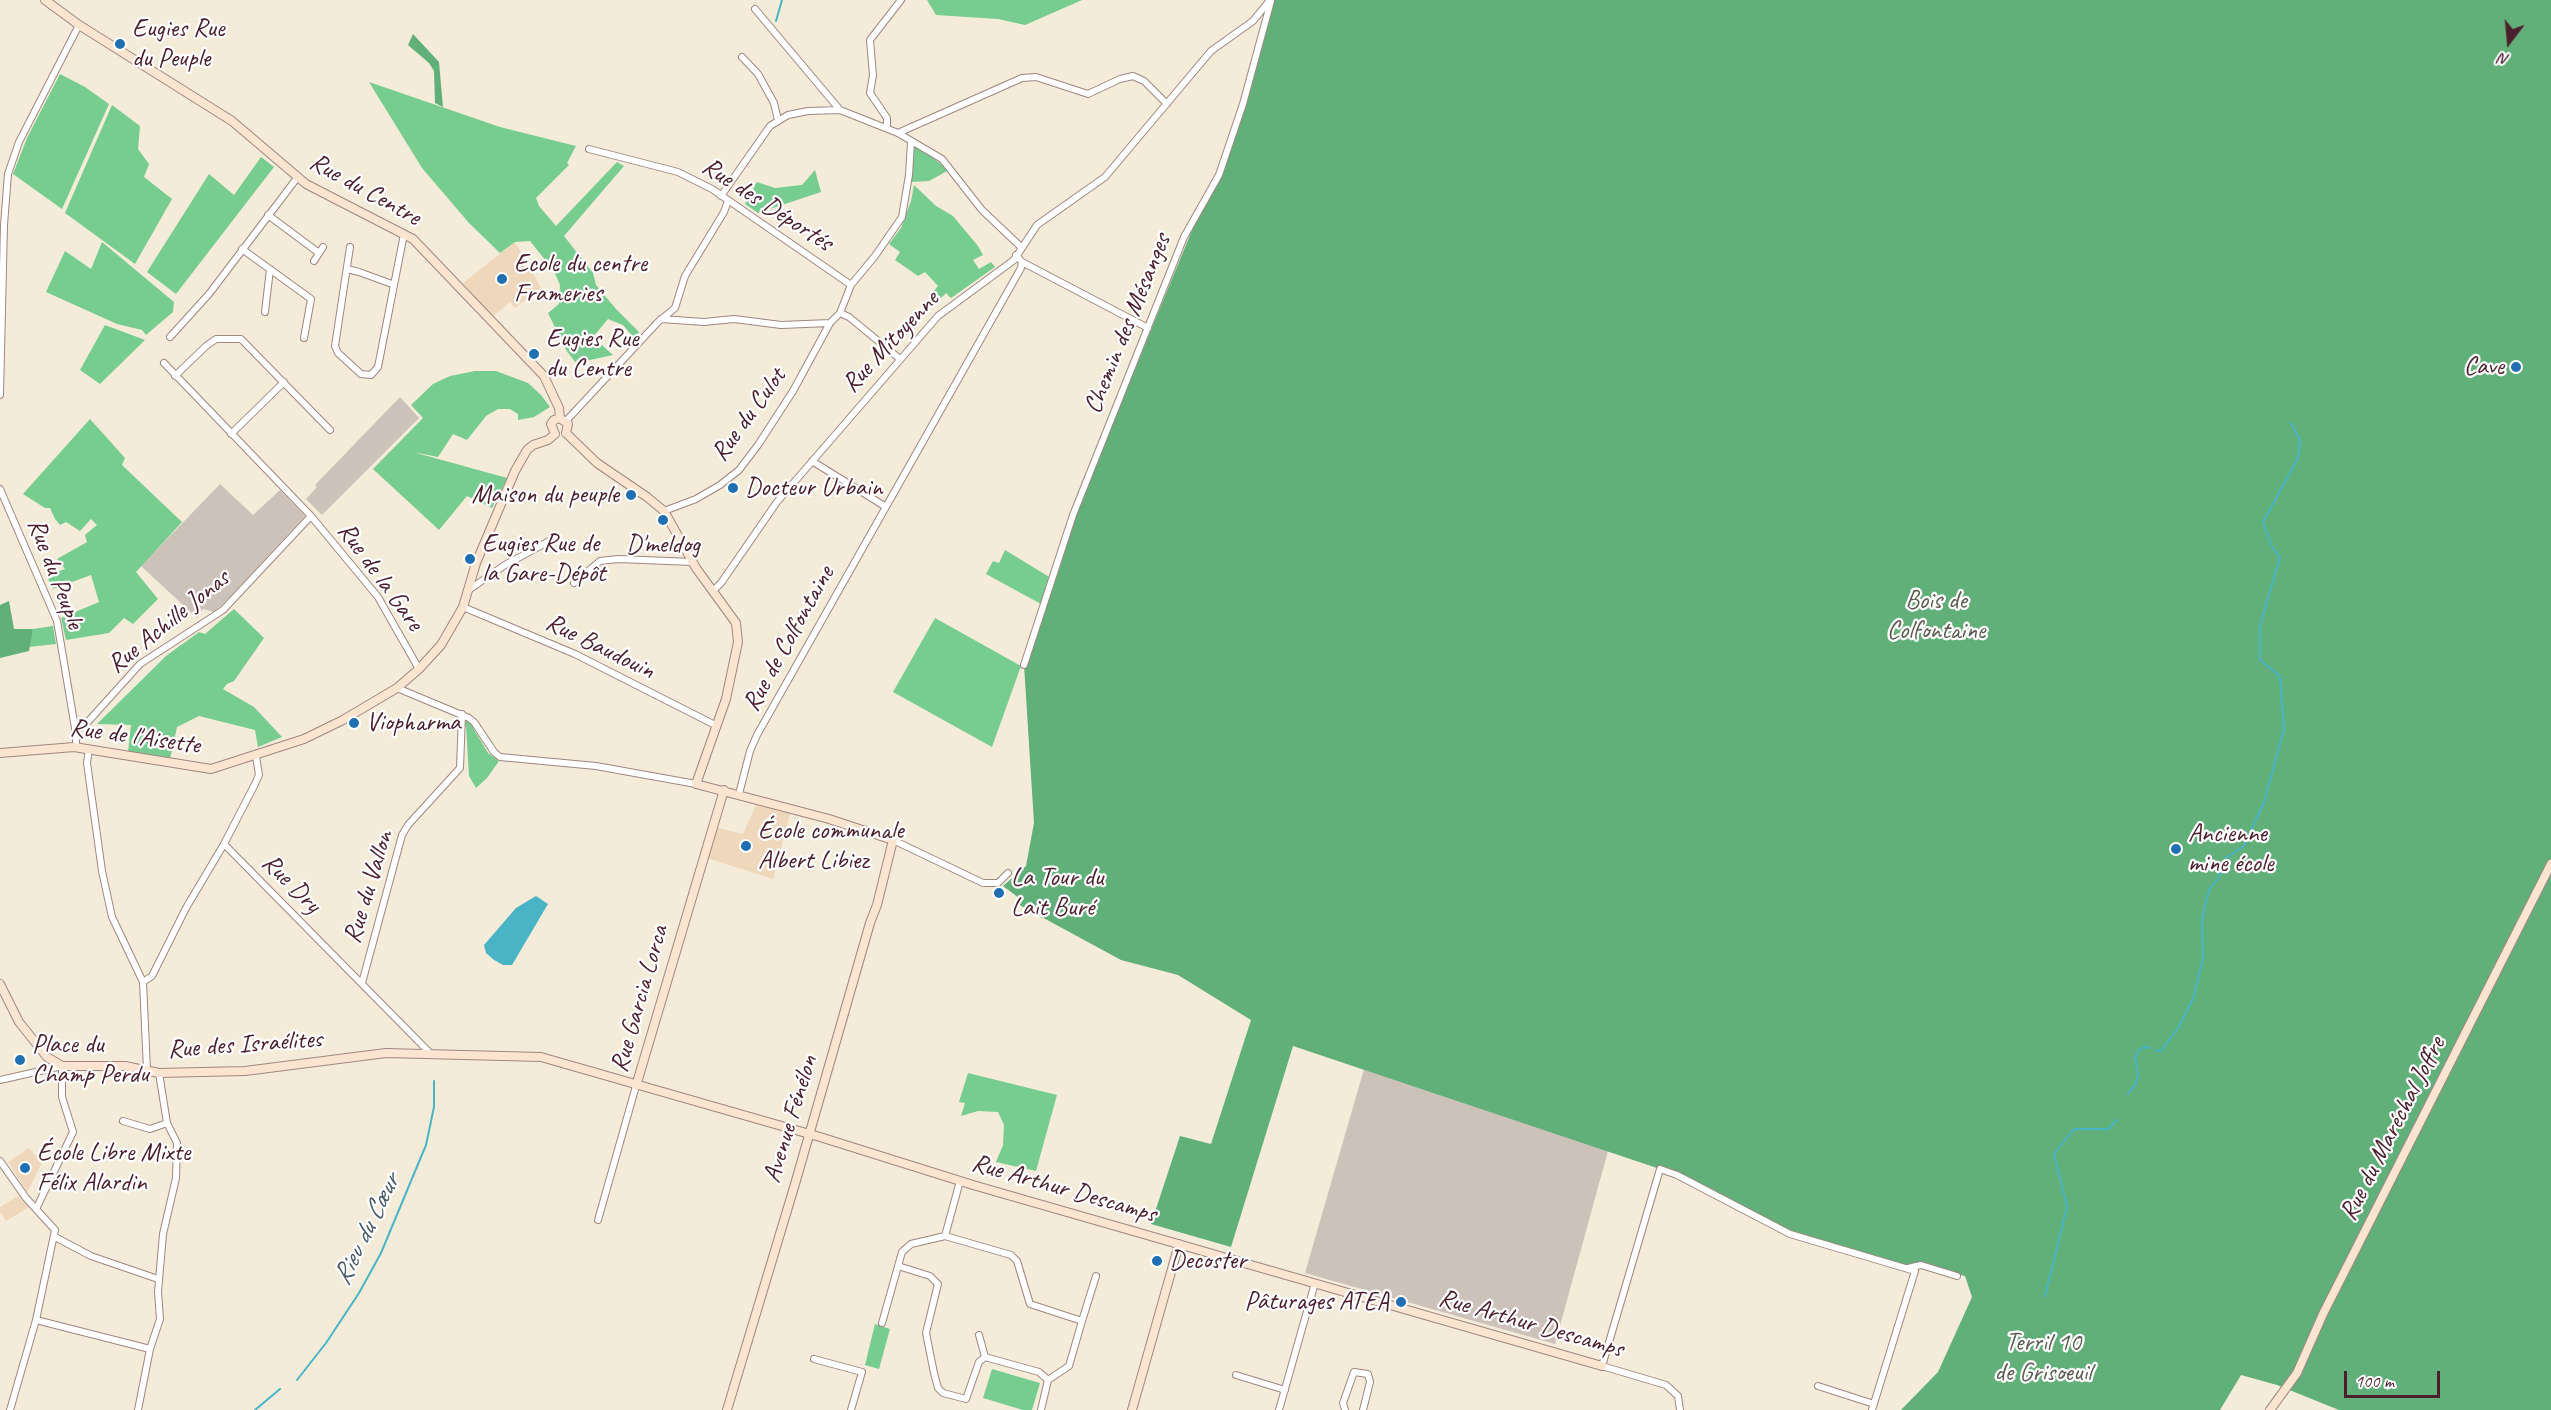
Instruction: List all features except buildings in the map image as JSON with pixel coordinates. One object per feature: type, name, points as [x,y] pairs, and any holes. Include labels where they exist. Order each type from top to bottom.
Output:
[{"type":"street","name":"Rue du Centre","points":[[45,0],[79,25],[232,121],[297,178],[404,234],[422,247],[544,376],[563,420]]},
{"type":"street","points":[[887,128],[887,118],[870,93],[873,75],[870,40],[901,0]]},
{"type":"street","name":"Rue Mitoyenne","points":[[712,591],[721,583],[777,502],[938,316],[1014,260],[1037,225],[1105,177],[1211,51],[1253,21],[1270,0]]},
{"type":"street","name":"Chemin des Mésanges","points":[[1024,665],[1064,539],[1184,237],[1219,175],[1244,104],[1270,0]]},
{"type":"street","points":[[755,9],[840,110]]},
{"type":"street","points":[[0,395],[5,192],[9,166],[79,25]]},
{"type":"street","points":[[742,57],[758,74],[774,103],[778,120]]},
{"type":"street","points":[[898,133],[1022,78],[1036,77],[1088,94],[1120,79],[1133,76],[1144,81],[1167,104]]},
{"type":"street","points":[[721,196],[770,126],[778,120],[808,111],[840,110],[898,133],[928,150],[948,165],[982,210],[1021,247]]},
{"type":"street","points":[[900,359],[849,317],[840,313],[851,285],[902,217],[909,175],[911,142]]},
{"type":"street","name":"Rue des Déportés","points":[[588,148],[678,172],[712,189],[837,273],[851,285]]},
{"type":"street","points":[[170,337],[197,309],[297,178]]},
{"type":"street","points":[[563,420],[568,428],[566,433],[561,436],[555,434],[551,430],[551,424],[563,420],[661,319],[675,308],[685,276],[724,212],[728,201]]},
{"type":"street","points":[[268,215],[321,250],[314,261]]},
{"type":"street","points":[[350,247],[335,346],[338,353],[361,374],[371,375],[378,367],[392,284],[404,234]]},
{"type":"street","points":[[242,249],[311,299],[304,338]]},
{"type":"street","points":[[1016,255],[1022,262],[1148,328]]},
{"type":"street","name":"Rue de Colfontaine","points":[[739,794],[750,751],[757,735],[1021,268],[1022,262]]},
{"type":"street","points":[[265,312],[270,269]]},
{"type":"street","points":[[347,269],[392,284]]},
{"type":"street","name":"Rue du Culot","points":[[664,512],[704,494],[739,470],[793,392],[830,323],[840,313]]},
{"type":"street","points":[[661,319],[704,322],[734,319],[781,325],[830,323]]},
{"type":"street","points":[[175,376],[216,339],[230,337],[241,339],[330,430]]},
{"type":"street","name":"Rue de la Gare","points":[[164,363],[311,516],[378,597],[419,669]]},
{"type":"street","points":[[231,434],[284,382]]},
{"type":"street","points":[[566,433],[597,463],[648,497],[664,512],[712,591],[733,617],[738,637],[726,699],[696,784]]},
{"type":"street","name":"Rue de l'Aisette","points":[[0,753],[76,747],[206,769],[223,767],[256,756],[314,734],[343,720],[397,688],[441,645],[464,607],[476,563],[527,450],[555,434]]},
{"type":"street","points":[[812,461],[886,507]]},
{"type":"street","name":"Rue du Peuple","points":[[0,489],[57,621],[76,730],[76,747]]},
{"type":"street","name":"Rue Achille Jonas","points":[[76,730],[85,725],[126,676],[140,664],[221,612],[311,516]]},
{"type":"street","points":[[470,589],[505,565],[553,539]]},
{"type":"street","points":[[574,583],[600,561],[618,559],[693,562]]},
{"type":"street","name":"Rue Baudouin","points":[[464,607],[575,654],[717,726]]},
{"type":"street","points":[[397,688],[462,714],[474,722],[494,753],[500,757],[542,760],[637,773],[724,790],[875,832],[983,883],[998,883],[1008,873]]},
{"type":"street","name":"Rue du Vallon","points":[[362,983],[402,835],[408,825],[460,768],[462,714]]},
{"type":"street","points":[[89,749],[87,763],[102,871],[112,917],[143,982],[147,1070]]},
{"type":"street","points":[[143,982],[152,976],[186,908],[224,844],[259,775],[256,756]]},
{"type":"street","name":"Rue Garcia Lorca","points":[[598,1220],[724,790]]},
{"type":"street","name":"Avenue Fénélon","points":[[727,1410],[887,872],[893,840]]},
{"type":"street","name":"Rue Dry","points":[[224,844],[431,1054]]},
{"type":"street","name":"Rue du Maréchal Joffre","points":[[2270,1410],[2297,1373],[2323,1314],[2551,864]]},
{"type":"street","points":[[0,984],[19,1022],[47,1057],[62,1066]]},
{"type":"street","name":"Rue des Israélites","points":[[62,1066],[125,1066],[159,1073],[245,1071],[386,1053],[431,1054]]},
{"type":"street","name":"Rue Arthur Descamps","points":[[431,1054],[541,1058],[809,1134],[960,1181],[1666,1385],[1678,1396],[1680,1410]]},
{"type":"street","points":[[0,1080],[62,1066]]},
{"type":"street","points":[[37,1207],[73,1132],[62,1097],[62,1066]]},
{"type":"street","points":[[138,1410],[150,1349],[160,1318],[158,1279],[163,1234],[176,1178],[177,1143],[167,1123],[159,1073]]},
{"type":"street","points":[[123,1121],[150,1129],[167,1123]]},
{"type":"street","points":[[0,1161],[26,1198],[37,1207],[55,1230],[36,1320],[10,1410]]},
{"type":"street","points":[[1602,1366],[1660,1169],[1677,1175],[1790,1234],[1915,1271],[1873,1407],[1818,1386]]},
{"type":"street","points":[[945,1236],[960,1181]]},
{"type":"street","points":[[882,1323],[898,1266],[907,1246],[945,1236],[1011,1255],[1017,1261],[1030,1304],[1082,1321]]},
{"type":"street","points":[[55,1237],[91,1256],[158,1279]]},
{"type":"street","points":[[1132,1410],[1179,1244]]},
{"type":"street","points":[[1905,1268],[1921,1265],[1957,1276]]},
{"type":"street","points":[[898,1266],[930,1276],[938,1284],[926,1333],[940,1391],[966,1399],[979,1362],[985,1357]]},
{"type":"street","points":[[1041,1410],[1048,1380],[1069,1366],[1096,1276]]},
{"type":"street","points":[[1279,1410],[1314,1283]]},
{"type":"street","points":[[36,1320],[150,1349]]},
{"type":"street","points":[[979,1335],[985,1357]]},
{"type":"street","points":[[985,1357],[1039,1372],[1048,1380]]},
{"type":"street","points":[[814,1359],[862,1372],[851,1410]]},
{"type":"street","points":[[1345,1410],[1343,1403],[1354,1372],[1368,1374],[1370,1382],[1363,1410]]},
{"type":"street","points":[[1236,1375],[1285,1390]]},
{"type":"shaded area","name":"Ecole du centre Frameries","points":[[515,242],[541,288],[515,308],[510,302],[492,317],[463,283]]},
{"type":"shaded area","points":[[400,397],[419,418],[322,515],[306,499],[317,487],[315,485]]},
{"type":"shaded area","points":[[220,484],[253,515],[280,490],[305,516],[226,601],[214,612],[203,609],[197,618],[141,566]]},
{"type":"shaded area","name":"École communale Albert Libiez","points":[[756,805],[790,814],[773,879],[704,857],[718,828],[743,834]]},
{"type":"shaded area","points":[[1364,1069],[1608,1151],[1555,1344],[1305,1273]]},
{"type":"shaded area","name":"École Libre Mixte Félix Alardin","points":[[29,1148],[42,1163],[27,1192],[8,1162]]},
{"type":"shaded area","points":[[18,1196],[29,1207],[6,1221],[0,1212],[0,1207]]},
{"type":"green space","points":[[927,0],[1082,0],[1025,25],[998,19],[936,15]]},
{"type":"green space","name":"Bois de Colfontaine","points":[[1272,0],[2551,0],[2551,1410],[2339,1410],[2277,1385],[2241,1375],[2220,1410],[1901,1410],[1938,1372],[1972,1297],[1965,1276],[1921,1265],[1905,1268],[1790,1234],[1660,1169],[1293,1046],[1231,1247],[1151,1224],[1180,1136],[1211,1144],[1251,1020],[1178,975],[1121,960],[1014,902],[1019,898],[1003,886],[1026,866],[1034,823],[1024,665],[1063,547],[1100,454],[1195,223],[1220,176]]},
{"type":"green space","points":[[413,34],[439,62],[443,107],[435,103],[434,71],[429,63],[408,45]]},
{"type":"green space","points":[[60,74],[85,87],[109,104],[62,209],[13,174],[27,138]]},
{"type":"green space","points":[[369,82],[500,127],[576,146],[567,163],[569,165],[536,198],[539,206],[556,226],[617,162],[624,166],[564,236],[593,273],[596,285],[639,332],[635,339],[623,325],[608,319],[593,337],[613,355],[576,363],[566,350],[548,313],[559,304],[560,285],[554,271],[530,241],[515,242],[500,253],[469,223],[422,168]]},
{"type":"green space","points":[[112,105],[140,126],[138,149],[149,164],[144,177],[172,199],[135,264],[65,213]]},
{"type":"green space","points":[[918,147],[949,170],[929,181],[911,182],[914,148]]},
{"type":"green space","points":[[261,157],[274,167],[176,294],[147,272],[209,174],[234,195]]},
{"type":"green space","points":[[815,170],[821,192],[758,213],[745,204],[757,182],[775,188],[802,185]]},
{"type":"green space","points":[[914,185],[936,206],[953,216],[978,246],[983,255],[973,260],[979,269],[991,262],[995,267],[951,298],[946,293],[941,298],[933,292],[938,286],[925,272],[918,276],[895,260],[900,252],[889,244],[901,228]]},
{"type":"green space","points":[[102,242],[174,302],[173,312],[146,335],[142,330],[117,324],[46,292],[65,251],[91,269]]},
{"type":"green space","points":[[105,325],[145,340],[100,384],[80,370]]},
{"type":"green space","points":[[475,371],[496,371],[528,383],[550,407],[534,417],[518,420],[518,414],[510,409],[498,409],[486,416],[467,440],[453,434],[438,457],[413,452],[507,478],[492,508],[467,496],[439,530],[373,469],[423,418],[411,405],[433,384],[450,376]]},
{"type":"green space","points":[[90,419],[125,458],[122,465],[182,522],[136,572],[158,599],[133,624],[124,618],[109,633],[66,640],[61,618],[99,602],[91,575],[53,589],[48,579],[55,576],[54,573],[65,569],[57,559],[87,542],[85,535],[97,525],[91,519],[80,531],[66,522],[60,525],[50,508],[45,508],[23,494]]},
{"type":"green space","points":[[1005,550],[1051,578],[1041,604],[986,574],[993,561],[999,563]]},
{"type":"green space","points":[[9,601],[14,629],[33,629],[29,651],[0,658],[0,605]]},
{"type":"green space","points":[[234,609],[264,638],[234,681],[223,689],[254,707],[282,737],[258,747],[255,730],[199,716],[177,727],[170,759],[128,752],[131,725],[97,724],[166,656],[199,632],[205,634]]},
{"type":"green space","points":[[935,618],[1021,666],[992,747],[893,692]]},
{"type":"green space","points":[[53,626],[56,644],[28,647],[33,629]]},
{"type":"green space","points":[[467,719],[474,726],[473,728],[488,753],[499,761],[487,778],[476,788],[469,776],[464,724]]},
{"type":"green space","points":[[968,1073],[1057,1095],[1036,1171],[996,1162],[1003,1145],[1004,1125],[998,1112],[978,1111],[961,1116],[965,1103],[959,1102]]},
{"type":"green space","points":[[875,1324],[890,1329],[879,1369],[865,1365]]},
{"type":"green space","points":[[992,1369],[1040,1383],[1032,1410],[1023,1410],[983,1398]]},
{"type":"water","points":[[536,896],[548,904],[512,965],[503,965],[494,960],[486,953],[484,945],[516,908]]},
{"type":"waterway","points":[[776,21],[782,0]]},
{"type":"waterway","points":[[2156,1050],[2161,1051],[2178,1028],[2193,999],[2203,958],[2202,919],[2209,890],[2219,877],[2226,858],[2244,846],[2264,802],[2284,729],[2280,676],[2260,660],[2260,626],[2280,557],[2271,545],[2263,522],[2298,458],[2300,440],[2291,423]]},
{"type":"waterway","points":[[2128,1094],[2136,1083],[2138,1075],[2135,1058],[2138,1051],[2144,1047],[2150,1048]]},
{"type":"waterway","name":"Rieu du Cœur","points":[[297,1380],[326,1343],[359,1293],[381,1253],[426,1145],[434,1107],[434,1081]]},
{"type":"waterway","points":[[2045,1296],[2067,1207],[2054,1154],[2074,1129],[2108,1129],[2117,1120]]},
{"type":"waterway","name":"Rieu du Cœur","points":[[255,1410],[280,1389]]},
{"type":"place","name":"Eugies Rue du Peuple","points":[[120,44]]},
{"type":"place","name":"Ecole du centre Frameries","points":[[502,279]]},
{"type":"place","name":"Eugies Rue du Centre","points":[[534,354]]},
{"type":"place","name":"Cave","points":[[2516,367]]},
{"type":"place","name":"Docteur Urbain","points":[[733,488]]},
{"type":"place","name":"Maison du peuple","points":[[631,495]]},
{"type":"place","name":"D'meldog","points":[[663,520]]},
{"type":"place","name":"Eugies Rue de la Gare-Dépôt","points":[[470,559]]},
{"type":"place","name":"Viopharma","points":[[354,723]]},
{"type":"place","name":"École communale Albert Libiez","points":[[746,846]]},
{"type":"place","name":"Ancienne mine école","points":[[2176,849]]},
{"type":"place","name":"La Tour du Lait Buré","points":[[999,893]]},
{"type":"place","name":"Place du Champ Perdu","points":[[20,1060]]},
{"type":"place","name":"École Libre Mixte Félix Alardin","points":[[25,1168]]},
{"type":"place","name":"Decoster","points":[[1157,1261]]},
{"type":"place","name":"Pâturages ATEA","points":[[1401,1302]]},
{"type":"park label","name":"Terril 10 de Grisoeuil","points":[[2043,1358]]}]
